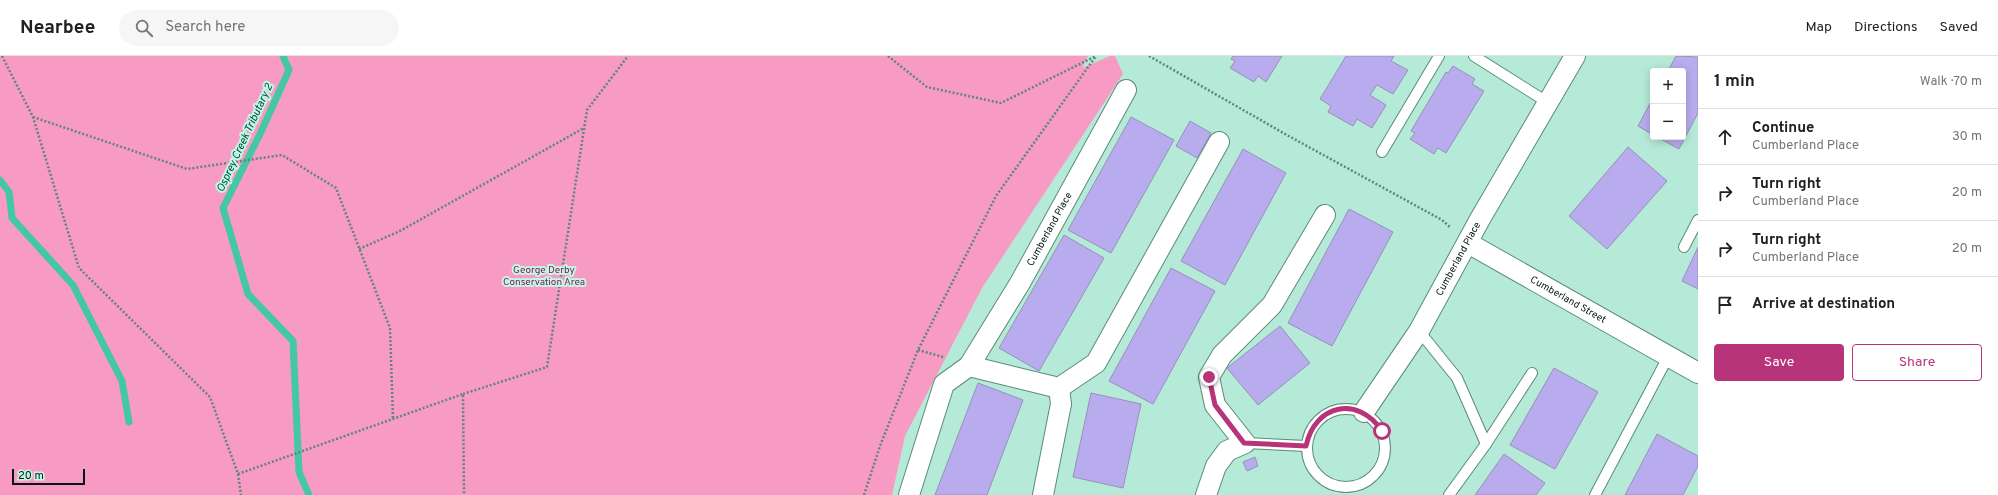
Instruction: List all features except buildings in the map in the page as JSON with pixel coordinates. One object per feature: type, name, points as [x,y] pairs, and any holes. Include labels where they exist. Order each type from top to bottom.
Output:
[{"type":"street","name":"Cumberland Place","points":[[1364,412],[1419,331],[1547,102],[1575,56]]},
{"type":"street","name":"Cumberland Place","points":[[909,495],[944,384],[969,366],[1020,283],[1126,90]]},
{"type":"street","points":[[969,366],[1059,388],[1096,363],[1219,142]]},
{"type":"street","points":[[1206,495],[1216,466],[1227,451],[1244,443],[1215,405],[1209,377],[1222,355],[1272,305],[1325,215]]},
{"type":"street","name":"Cumberland Street","points":[[1468,243],[1698,373]]},
{"type":"street","points":[[1042,495],[1061,404],[1059,388]]},
{"type":"lane","points":[[1382,152],[1439,56]]},
{"type":"lane","points":[[1474,56],[1547,102]]},
{"type":"lane","points":[[1684,247],[1698,220]]},
{"type":"lane","points":[[1419,331],[1457,378],[1486,444]]},
{"type":"lane","points":[[1595,495],[1668,357]]},
{"type":"lane","points":[[1449,495],[1486,444],[1532,373]]},
{"type":"lane","points":[[1352,408],[1364,412],[1375,420],[1382,431],[1386,443],[1385,456],[1380,468],[1372,478],[1361,485],[1348,487],[1335,486],[1323,480],[1314,471],[1308,459],[1306,446],[1309,433],[1316,422],[1326,414],[1338,409],[1352,408]]},
{"type":"lane","points":[[1244,443],[1306,446]]},
{"type":"path","points":[[2,56],[33,117],[79,268],[210,397],[238,474],[241,495]]},
{"type":"path","points":[[238,474],[463,394],[547,367],[587,110],[628,56]]},
{"type":"path","points":[[888,56],[927,87],[1001,103],[1096,56]]},
{"type":"path","points":[[864,495],[880,446],[918,350],[996,196],[1096,56]]},
{"type":"path","points":[[1149,56],[1285,134],[1442,220],[1468,243]]},
{"type":"path","points":[[33,117],[187,169],[282,155],[336,188],[390,328],[393,419]]},
{"type":"path","points":[[359,249],[400,231],[584,128]]},
{"type":"path","points":[[918,350],[932,354]]},
{"type":"path","points":[[463,394],[464,495]]},
{"type":"green space","name":"George Derby Conservation Area","points":[[0,56],[1088,56],[1082,68],[1110,56],[1115,56],[1123,74],[982,288],[905,436],[892,495],[0,495]]},
{"type":"waterway","name":"Osprey Creek Tributary 2","points":[[283,56],[289,70],[261,132],[223,208],[248,294],[293,341],[299,472],[309,495]]},
{"type":"waterway","points":[[0,180],[9,192],[12,218],[73,285],[122,381],[129,422]]},
{"type":"route","points":[[1209,377],[1215,405],[1244,443],[1306,446],[1309,433],[1316,422],[1326,414],[1338,409],[1352,408],[1364,412],[1375,420],[1382,431]]}]
